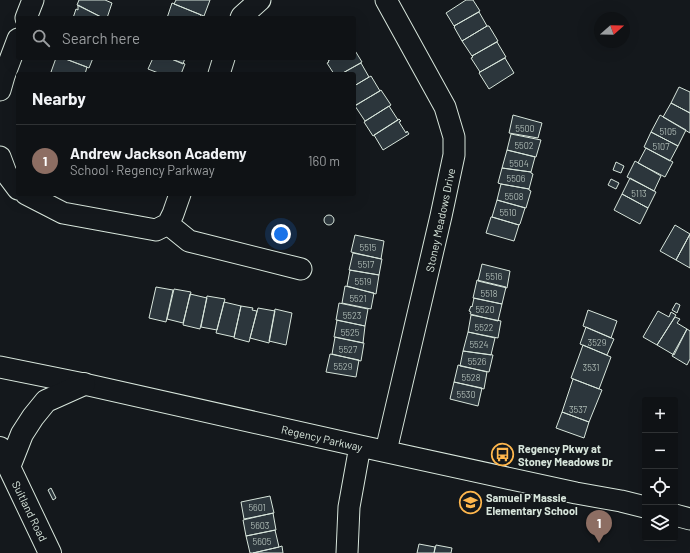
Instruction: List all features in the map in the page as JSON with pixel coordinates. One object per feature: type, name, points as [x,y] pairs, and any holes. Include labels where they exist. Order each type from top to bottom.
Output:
[{"type":"main road","points":[[5,458],[32,417],[46,401],[84,384]]},
{"type":"main road","name":"Suitland Road","points":[[5,458],[50,553]]},
{"type":"street","points":[[27,16],[33,0]]},
{"type":"street","points":[[242,16],[260,0]]},
{"type":"street","name":"Stoney Meadows Drive","points":[[386,0],[445,107],[454,137],[454,155],[386,451]]},
{"type":"street","points":[[0,90],[16,44]]},
{"type":"street","points":[[220,72],[223,60]]},
{"type":"street","points":[[0,157],[6,173],[16,186]]},
{"type":"street","points":[[30,196],[63,213],[156,230],[168,224],[179,196]]},
{"type":"street","points":[[168,224],[189,241],[301,269]]},
{"type":"street","name":"Regency Parkway","points":[[0,367],[642,506]]},
{"type":"street","points":[[347,553],[349,507],[360,446]]},
{"type":"street","points":[[678,516],[690,519]]},
{"type":"building","points":[[79,0],[105,0],[112,3],[108,16],[99,16],[77,5]]},
{"type":"building","points":[[176,0],[210,0],[204,16],[174,4]]},
{"type":"building","points":[[466,0],[473,0],[480,11],[454,26],[446,13]]},
{"type":"building","points":[[172,3],[201,15],[201,16],[168,16]]},
{"type":"building","points":[[78,5],[99,16],[74,16],[76,9],[78,10]]},
{"type":"building","points":[[479,12],[487,26],[462,41],[454,26]]},
{"type":"building","points":[[489,26],[498,41],[472,56],[462,41]]},
{"type":"building","points":[[497,42],[506,57],[480,72],[471,58],[473,57],[472,56]]},
{"type":"building","points":[[356,52],[362,62],[344,72],[333,72],[327,63],[329,62],[328,61],[356,60]]},
{"type":"building","points":[[505,58],[514,73],[489,89],[479,73]]},
{"type":"building","points":[[55,60],[68,60],[87,67],[86,72],[51,72]]},
{"type":"building","points":[[68,60],[92,60],[89,68]]},
{"type":"building","points":[[152,60],[174,60],[185,64],[182,72],[156,72],[148,69]]},
{"type":"building","points":[[174,60],[184,60],[183,64]]},
{"type":"building","points":[[361,63],[369,77],[356,85],[356,72],[345,72]]},
{"type":"building","points":[[371,76],[380,91],[356,105],[356,85]]},
{"type":"building","points":[[679,87],[690,92],[690,113],[671,103]]},
{"type":"building","points":[[381,90],[391,105],[365,121],[356,105]]},
{"type":"building","points":[[671,103],[690,113],[690,133],[663,117]]},
{"type":"building","points":[[389,106],[398,120],[373,136],[364,122]]},
{"type":"building","points":[[513,115],[542,123],[538,138],[509,133]]},
{"type":"building","points":[[660,115],[686,130],[678,146],[651,132]]},
{"type":"building","points":[[399,119],[401,121],[399,122],[406,133],[407,131],[409,134],[383,150],[374,135]]},
{"type":"building","points":[[651,132],[678,146],[670,161],[644,147]]},
{"type":"building","points":[[511,134],[541,140],[536,157],[507,150]]},
{"type":"building","points":[[646,148],[673,162],[665,177],[638,163]]},
{"type":"building","points":[[507,150],[535,157],[531,172],[502,168]]},
{"type":"building","points":[[635,161],[661,176],[654,191],[627,177]]},
{"type":"building","points":[[616,162],[624,166],[621,173],[613,170]]},
{"type":"building","points":[[502,168],[531,172],[533,174],[529,189],[498,183]]},
{"type":"building","points":[[630,178],[656,192],[648,208],[622,194]]},
{"type":"building","points":[[611,179],[619,183],[616,189],[608,185]]},
{"type":"building","points":[[501,184],[529,189],[531,191],[526,208],[497,200]]},
{"type":"building","points":[[622,194],[648,208],[640,224],[614,210]]},
{"type":"building","points":[[497,200],[525,208],[519,225],[492,217]]},
{"type":"building","points":[[327,215],[331,215],[333,216],[333,224],[327,225],[324,222],[324,218]]},
{"type":"building","points":[[491,217],[519,225],[514,241],[486,233]]},
{"type":"building","points":[[675,225],[690,234],[676,260],[660,251]]},
{"type":"building","points":[[690,234],[690,268],[676,260]]},
{"type":"building","points":[[355,235],[384,241],[381,259],[351,252]]},
{"type":"building","points":[[353,253],[382,259],[379,275],[349,270]]},
{"type":"building","points":[[482,264],[510,271],[507,288],[478,281]]},
{"type":"building","points":[[350,270],[379,275],[376,294],[347,286]]},
{"type":"building","points":[[477,280],[506,287],[502,304],[473,298]]},
{"type":"building","points":[[345,286],[374,293],[371,309],[342,303]]},
{"type":"building","points":[[156,287],[173,290],[166,322],[149,318]]},
{"type":"building","points":[[174,289],[191,292],[183,323],[167,319]]},
{"type":"building","points":[[190,294],[207,298],[200,329],[183,325]]},
{"type":"building","points":[[207,296],[225,299],[217,330],[201,327]]},
{"type":"building","points":[[474,298],[502,304],[498,321],[470,314],[471,312],[469,311],[471,306],[472,307]]},
{"type":"building","points":[[224,302],[241,306],[234,337],[216,333]]},
{"type":"building","points":[[339,303],[368,309],[365,326],[336,320]]},
{"type":"building","points":[[676,303],[680,305],[677,313],[672,310]]},
{"type":"building","points":[[241,306],[253,308],[252,310],[257,311],[249,342],[234,338]]},
{"type":"building","points":[[258,308],[275,311],[269,343],[250,338]]},
{"type":"building","points":[[275,309],[292,313],[286,345],[269,341]]},
{"type":"building","points":[[588,310],[617,321],[611,338],[583,326]]},
{"type":"building","points":[[658,311],[669,317],[671,312],[676,315],[657,345],[643,337]]},
{"type":"building","points":[[471,315],[501,321],[498,338],[468,332]]},
{"type":"building","points":[[675,317],[680,319],[677,323],[687,329],[674,355],[657,345]]},
{"type":"building","points":[[337,320],[365,326],[363,343],[334,337]]},
{"type":"building","points":[[586,327],[614,339],[607,355],[580,344]]},
{"type":"building","points":[[687,329],[690,331],[690,359],[687,365],[672,356]]},
{"type":"building","points":[[468,332],[495,338],[491,355],[463,351]]},
{"type":"building","points":[[335,337],[364,343],[361,361],[332,354]]},
{"type":"building","points":[[583,345],[611,357],[599,389],[571,378]]},
{"type":"building","points":[[463,351],[493,355],[489,372],[460,366]]},
{"type":"building","points":[[330,354],[359,360],[356,377],[326,372]]},
{"type":"building","points":[[458,365],[487,372],[484,389],[454,382]]},
{"type":"building","points":[[573,379],[602,390],[589,422],[562,412]]},
{"type":"building","points":[[454,382],[482,388],[478,406],[450,399]]},
{"type":"building","points":[[562,412],[589,422],[584,438],[556,428]]},
{"type":"building","points":[[51,488],[56,498],[53,500],[48,490]]},
{"type":"building","points":[[270,496],[274,513],[244,519],[241,502]]},
{"type":"building","points":[[273,513],[276,530],[246,536],[243,520]]},
{"type":"building","points":[[275,530],[279,547],[250,553],[246,536]]},
{"type":"building","points":[[419,544],[435,547],[434,553],[417,553]]},
{"type":"building","points":[[436,545],[452,548],[451,553],[434,553]]},
{"type":"building","points":[[282,546],[283,553],[253,553],[279,547]]},
{"type":"place","name":"Regency Pkwy at Stoney Meadows Dr","points":[[503,454]]},
{"type":"place","name":"Samuel P Massie Elementary School","points":[[471,503]]},
{"type":"place","name":"Andrew Jackson Academy","points":[[599,543]]}]
